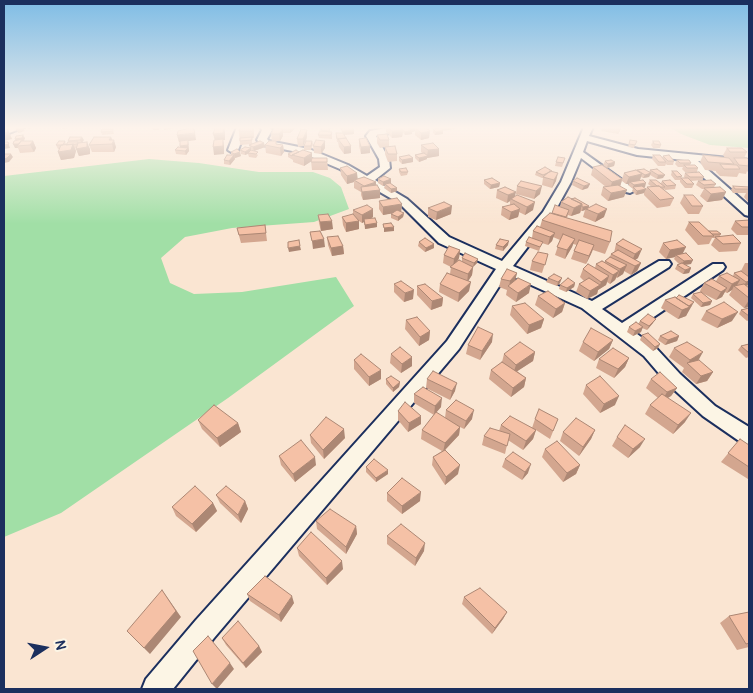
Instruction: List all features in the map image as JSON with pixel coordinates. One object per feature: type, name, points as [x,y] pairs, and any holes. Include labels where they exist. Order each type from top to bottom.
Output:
[{"type":"street","points":[[325,159],[344,167],[403,201],[444,240],[592,308],[650,352],[674,380],[709,412],[749,437]]},
{"type":"street","points":[[367,180],[385,168],[384,159]]},
{"type":"street","points":[[156,689],[453,345],[542,211],[566,182],[575,159]]},
{"type":"street","points":[[589,159],[630,190]]},
{"type":"street","points":[[690,159],[749,212]]},
{"type":"street","points":[[704,159],[749,163]]},
{"type":"street","points":[[592,308],[664,264]]},
{"type":"street","points":[[623,330],[718,267]]},
{"type":"green space","points":[[153,159],[199,163],[259,172],[313,172],[330,178],[341,187],[349,209],[314,222],[232,228],[185,237],[161,258],[170,283],[194,294],[242,292],[336,277],[354,306],[228,398],[61,513],[4,537],[4,176]]},
{"type":"building","points":[[312,159],[327,159],[327,162],[311,162]]},
{"type":"building","points":[[557,159],[564,159],[563,163],[556,162]]},
{"type":"building","points":[[657,159],[664,159],[666,162],[659,162]]},
{"type":"building","points":[[706,159],[730,159],[734,164],[708,162]]},
{"type":"building","points":[[735,159],[749,160],[749,166],[739,165]]},
{"type":"building","points":[[611,160],[615,162],[608,164],[605,161]]},
{"type":"building","points":[[677,160],[689,160],[691,163],[680,163]]},
{"type":"building","points":[[720,164],[737,165],[740,169],[724,169]]},
{"type":"building","points":[[602,165],[622,179],[612,182],[593,167]]},
{"type":"building","points":[[684,165],[695,165],[698,168],[687,168]]},
{"type":"building","points":[[347,166],[357,173],[347,176],[340,168]]},
{"type":"building","points":[[545,167],[552,171],[543,175],[536,172]]},
{"type":"building","points":[[406,168],[408,172],[401,172],[399,169]]},
{"type":"building","points":[[644,169],[651,173],[645,175],[637,170]]},
{"type":"building","points":[[657,169],[665,175],[658,175],[650,170]]},
{"type":"building","points":[[636,170],[642,174],[629,177],[624,173]]},
{"type":"building","points":[[550,171],[558,173],[554,180],[543,177]]},
{"type":"building","points":[[672,171],[677,171],[682,176],[677,177]]},
{"type":"building","points":[[699,172],[704,177],[690,177],[685,173]]},
{"type":"building","points":[[384,176],[391,179],[383,182],[378,179]]},
{"type":"building","points":[[364,177],[376,182],[364,186],[354,180]]},
{"type":"building","points":[[492,178],[500,183],[491,185],[484,180]]},
{"type":"building","points":[[577,178],[590,184],[584,186],[573,181]]},
{"type":"building","points":[[681,178],[688,178],[694,184],[687,184]]},
{"type":"building","points":[[643,180],[646,183],[634,185],[630,182]]},
{"type":"building","points":[[650,180],[656,180],[665,187],[657,186]]},
{"type":"building","points":[[670,180],[676,185],[667,186],[662,181]]},
{"type":"building","points":[[711,180],[716,184],[704,185],[698,181]]},
{"type":"building","points":[[521,181],[542,186],[536,191],[517,186]]},
{"type":"building","points":[[390,183],[397,188],[391,189],[385,184]]},
{"type":"building","points":[[377,185],[380,190],[362,192],[361,187]]},
{"type":"building","points":[[618,185],[627,190],[611,193],[603,187]]},
{"type":"building","points":[[642,186],[646,189],[637,191],[633,187]]},
{"type":"building","points":[[659,186],[674,198],[660,200],[647,187]]},
{"type":"building","points":[[733,186],[749,187],[749,189],[735,189]]},
{"type":"building","points":[[505,187],[516,192],[508,195],[497,190]]},
{"type":"building","points":[[720,187],[726,192],[711,194],[704,188]]},
{"type":"building","points":[[517,195],[535,202],[527,207],[511,199]]},
{"type":"building","points":[[684,195],[693,195],[703,206],[692,206]]},
{"type":"building","points":[[568,197],[582,204],[574,208],[561,202]]},
{"type":"building","points":[[397,198],[402,204],[383,207],[379,201]]},
{"type":"building","points":[[575,198],[589,206],[582,207],[582,204],[571,199]]},
{"type":"building","points":[[444,202],[452,206],[437,212],[428,208]]},
{"type":"building","points":[[514,204],[520,209],[511,212],[502,207]]},
{"type":"building","points":[[596,204],[607,209],[598,214],[586,209]]},
{"type":"building","points":[[367,205],[373,209],[362,215],[353,210]]},
{"type":"building","points":[[555,205],[569,210],[566,217],[552,213]]},
{"type":"building","points":[[397,210],[404,213],[398,217],[391,214]]},
{"type":"building","points":[[550,213],[612,231],[610,242],[542,220]]},
{"type":"building","points":[[328,214],[332,221],[320,222],[318,215]]},
{"type":"building","points":[[353,214],[359,221],[346,223],[342,217]]},
{"type":"building","points":[[375,218],[377,223],[365,225],[364,219]]},
{"type":"building","points":[[749,220],[749,227],[742,227],[735,221]]},
{"type":"building","points":[[689,222],[699,222],[714,236],[703,236]]},
{"type":"building","points":[[391,223],[394,227],[384,228],[383,224]]},
{"type":"building","points":[[265,225],[266,233],[239,235],[237,228]]},
{"type":"building","points":[[537,226],[555,233],[550,237],[533,231]]},
{"type":"building","points":[[320,231],[324,239],[312,241],[310,232]]},
{"type":"building","points":[[709,231],[717,231],[721,234],[712,234]]},
{"type":"building","points":[[563,234],[575,239],[567,250],[557,247]]},
{"type":"building","points":[[733,235],[741,243],[723,244],[715,237]]},
{"type":"building","points":[[338,236],[343,246],[331,248],[327,237]]},
{"type":"building","points":[[529,237],[543,242],[540,247],[526,242]]},
{"type":"building","points":[[425,238],[434,244],[426,248],[419,242]]},
{"type":"building","points":[[500,239],[509,241],[503,247],[496,245]]},
{"type":"building","points":[[623,239],[642,249],[635,254],[616,244]]},
{"type":"building","points":[[299,240],[300,246],[288,248],[288,242]]},
{"type":"building","points":[[579,240],[594,245],[589,256],[574,251]]},
{"type":"building","points":[[677,240],[686,247],[670,250],[663,243]]},
{"type":"building","points":[[449,246],[460,250],[454,259],[444,255]]},
{"type":"building","points":[[618,250],[641,263],[635,266],[611,254]]},
{"type":"building","points":[[538,252],[548,254],[545,265],[532,261]]},
{"type":"building","points":[[465,253],[478,259],[474,263],[462,258]]},
{"type":"building","points":[[686,253],[693,260],[684,261],[676,255]]},
{"type":"building","points":[[610,257],[627,265],[620,269],[605,261]]},
{"type":"building","points":[[459,260],[473,267],[468,274],[450,267]]},
{"type":"building","points":[[602,261],[619,271],[613,275],[596,264]]},
{"type":"building","points":[[682,263],[691,268],[685,270],[677,265]]},
{"type":"building","points":[[588,264],[609,276],[601,282],[583,269]]},
{"type":"building","points":[[507,269],[517,273],[510,281],[501,279]]},
{"type":"building","points":[[741,271],[749,277],[749,281],[746,282],[734,273]]},
{"type":"building","points":[[447,273],[471,282],[459,293],[440,284]]},
{"type":"building","points":[[727,273],[740,280],[732,284],[719,276]]},
{"type":"building","points":[[554,274],[562,278],[558,282],[548,278]]},
{"type":"building","points":[[518,278],[531,284],[518,293],[508,286]]},
{"type":"building","points":[[568,278],[575,283],[567,288],[560,285]]},
{"type":"building","points":[[589,278],[600,285],[590,291],[579,284]]},
{"type":"building","points":[[712,279],[727,288],[721,292],[704,283]]},
{"type":"building","points":[[401,281],[414,290],[405,293],[394,284]]},
{"type":"building","points":[[425,284],[443,298],[432,301],[417,286]]},
{"type":"building","points":[[744,284],[749,288],[749,298],[734,286]]},
{"type":"building","points":[[548,291],[565,303],[556,309],[538,296]]},
{"type":"building","points":[[701,292],[712,301],[703,303],[693,294]]},
{"type":"building","points":[[679,295],[694,302],[689,306],[676,298]]},
{"type":"building","points":[[675,297],[690,307],[682,310],[665,300]]},
{"type":"building","points":[[724,302],[738,312],[722,319],[706,311]]},
{"type":"building","points":[[525,303],[544,319],[529,325],[512,306]]},
{"type":"building","points":[[749,308],[749,316],[741,310]]},
{"type":"building","points":[[648,314],[656,319],[649,326],[640,321]]},
{"type":"building","points":[[417,317],[430,331],[420,337],[406,320]]},
{"type":"building","points":[[636,322],[643,327],[635,331],[629,327]]},
{"type":"building","points":[[478,327],[493,334],[482,351],[468,345]]},
{"type":"building","points":[[591,328],[613,340],[598,352],[583,342]]},
{"type":"building","points":[[671,331],[679,336],[668,340],[660,336]]},
{"type":"building","points":[[648,333],[660,344],[655,347],[642,335]]},
{"type":"building","points":[[520,342],[535,352],[516,365],[504,354]]},
{"type":"building","points":[[687,342],[703,352],[690,360],[674,348]]},
{"type":"building","points":[[749,344],[749,353],[741,346]]},
{"type":"building","points":[[400,347],[412,357],[402,364],[391,354]]},
{"type":"building","points":[[613,348],[629,358],[618,369],[599,359]]},
{"type":"building","points":[[361,354],[381,370],[369,377],[354,360]]},
{"type":"building","points":[[699,360],[713,372],[701,376],[687,363]]},
{"type":"building","points":[[502,362],[526,378],[513,388],[491,370]]},
{"type":"building","points":[[433,371],[457,383],[452,391],[427,379]]},
{"type":"building","points":[[660,372],[677,388],[667,392],[651,379]]},
{"type":"building","points":[[391,376],[400,382],[393,388],[386,379]]},
{"type":"building","points":[[600,376],[619,396],[604,404],[586,385]]},
{"type":"building","points":[[423,387],[442,398],[435,406],[414,394]]},
{"type":"building","points":[[662,394],[691,413],[678,425],[650,405]]},
{"type":"building","points":[[456,400],[474,410],[466,421],[446,410]]},
{"type":"building","points":[[405,402],[421,416],[409,423],[398,411]]},
{"type":"building","points":[[214,405],[238,423],[217,438],[198,420]]},
{"type":"building","points":[[539,409],[558,419],[553,431],[535,419]]},
{"type":"building","points":[[436,412],[460,427],[445,443],[422,430]]},
{"type":"building","points":[[510,416],[536,430],[526,441],[501,425]]},
{"type":"building","points":[[326,417],[344,429],[323,450],[310,435]]},
{"type":"building","points":[[576,418],[595,430],[583,447],[563,432]]},
{"type":"building","points":[[625,425],[645,439],[633,449],[617,437]]},
{"type":"building","points":[[490,428],[510,434],[507,446],[484,436]]},
{"type":"building","points":[[740,439],[749,445],[749,467],[728,453]]},
{"type":"building","points":[[301,440],[315,457],[293,474],[279,456]]},
{"type":"building","points":[[557,441],[580,465],[567,473],[545,449]]},
{"type":"building","points":[[445,450],[460,465],[446,477],[433,457]]},
{"type":"building","points":[[513,452],[531,464],[525,472],[505,459]]},
{"type":"building","points":[[374,459],[388,470],[376,478],[366,467]]},
{"type":"building","points":[[402,478],[421,492],[402,506],[387,493]]},
{"type":"building","points":[[195,486],[213,503],[192,524],[172,507]]},
{"type":"building","points":[[226,486],[245,501],[238,515],[216,495]]},
{"type":"building","points":[[330,509],[356,526],[346,547],[316,521]]},
{"type":"building","points":[[401,524],[425,543],[416,558],[387,536]]},
{"type":"building","points":[[311,532],[342,561],[326,578],[297,548]]},
{"type":"building","points":[[265,576],[292,596],[279,615],[247,594]]},
{"type":"building","points":[[480,588],[507,612],[495,628],[464,597]]},
{"type":"building","points":[[162,590],[176,611],[144,648],[127,631]]},
{"type":"building","points":[[749,612],[749,643],[746,644],[729,616]]},
{"type":"building","points":[[238,621],[259,646],[243,663],[222,638]]},
{"type":"building","points":[[208,636],[230,663],[212,684],[193,651]]}]
